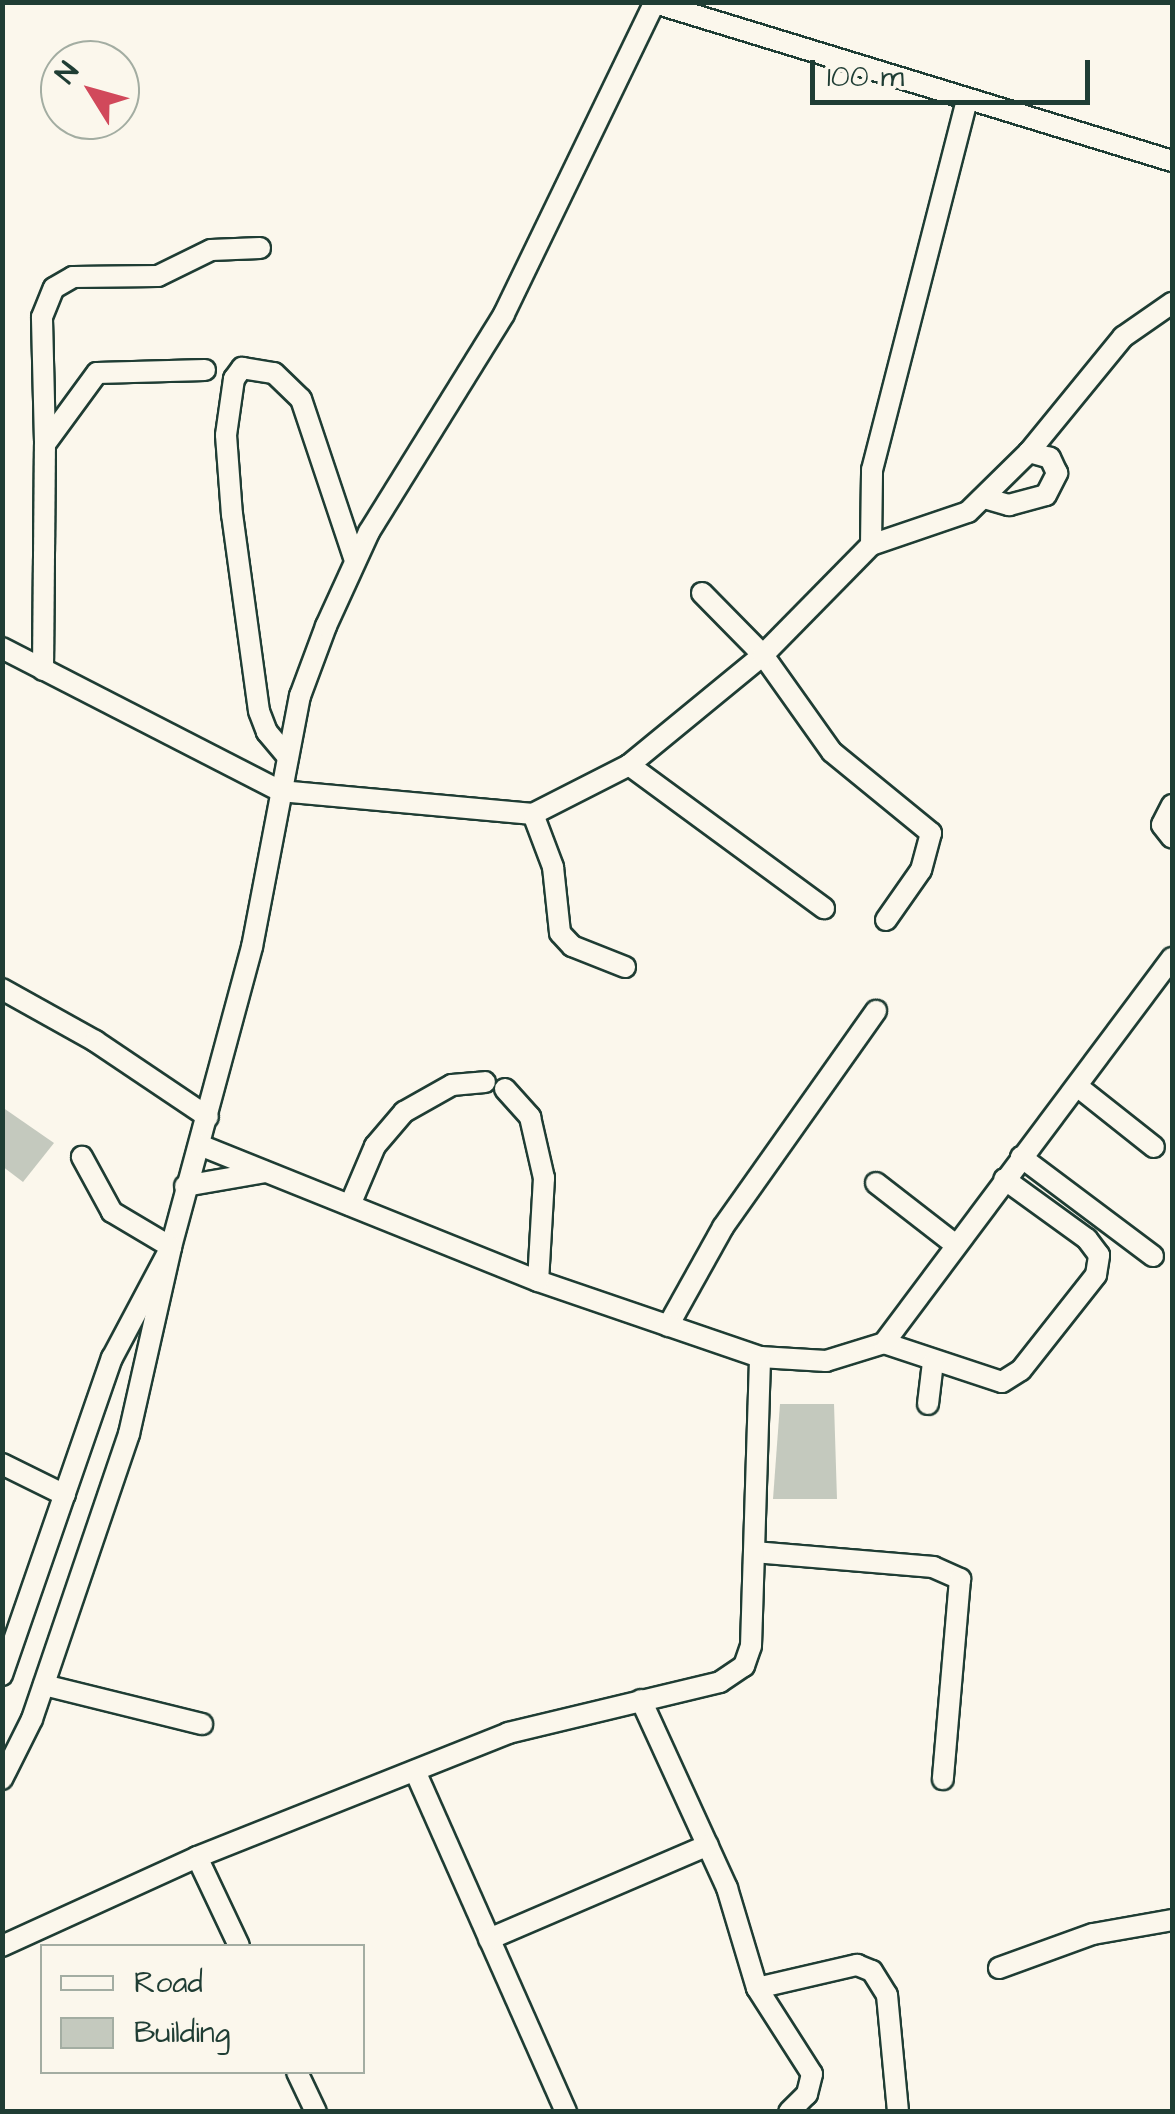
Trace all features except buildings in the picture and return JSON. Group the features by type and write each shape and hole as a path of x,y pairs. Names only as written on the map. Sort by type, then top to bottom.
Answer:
{"street":[{"path":"2,1778 44,1684 129,1434 185,1186 208,1118 252,947 300,696 355,560 504,314 655,3 1172,160"},
{"path":"871,545 872,470 967,100"},
{"path":"43,670 46,444 42,317 54,288 73,276 158,276 211,250 260,248"},
{"path":"2,648 280,792 533,814 629,765 764,655 871,545 929,528 984,498 1014,460 1029,452 1100,361 1172,303"},
{"path":"288,757 266,732 259,711 232,515 226,435 234,379 242,368 274,373 301,399 355,560"},
{"path":"46,444 97,373 204,370"},
{"path":"984,498 1009,505 1046,495 1057,473 1050,458 1029,452"},
{"path":"702,594 764,655 832,752 931,834 921,870 886,920"},
{"path":"629,765 824,908"},
{"path":"1172,804 1162,825 1172,838"},
{"path":"533,814 553,867 560,933 572,946 625,967"},
{"path":"200,1145 538,1281 668,1326 760,1357 826,1361 884,1343 1172,958"},
{"path":"2,989 208,1118"},
{"path":"668,1326 723,1227 876,1011"},
{"path":"350,1205 374,1146 404,1112 452,1085 495,1085 530,1116 544,1178 538,1281"},
{"path":"1077,1086 1154,1147"},
{"path":"1021,1157 1153,1256"},
{"path":"82,1158 112,1212 171,1246"},
{"path":"185,1186 267,1172"},
{"path":"884,1343 993,1383 1012,1378 1096,1275 1098,1256 1087,1239 1004,1178"},
{"path":"876,1183 956,1245"},
{"path":"2,1675 112,1358 171,1246"},
{"path":"2,1946 197,1857 508,1733 720,1682 744,1666 752,1634 760,1357"},
{"path":"928,1404 932,1362"},
{"path":"2,1464 65,1495"},
{"path":"754,1552 933,1567 960,1579 943,1780"},
{"path":"44,1684 202,1724"},
{"path":"640,1700 708,1845 757,1988 812,2074 807,2094 790,2112"},
{"path":"415,1771 566,2112"},
{"path":"489,1939 708,1845"},
{"path":"197,1857 238,1944"},
{"path":"998,1968 1093,1934 1172,1920"},
{"path":"757,1988 857,1965 872,1972 887,1995 898,2112"},
{"path":"298,2074 316,2112"}]}
